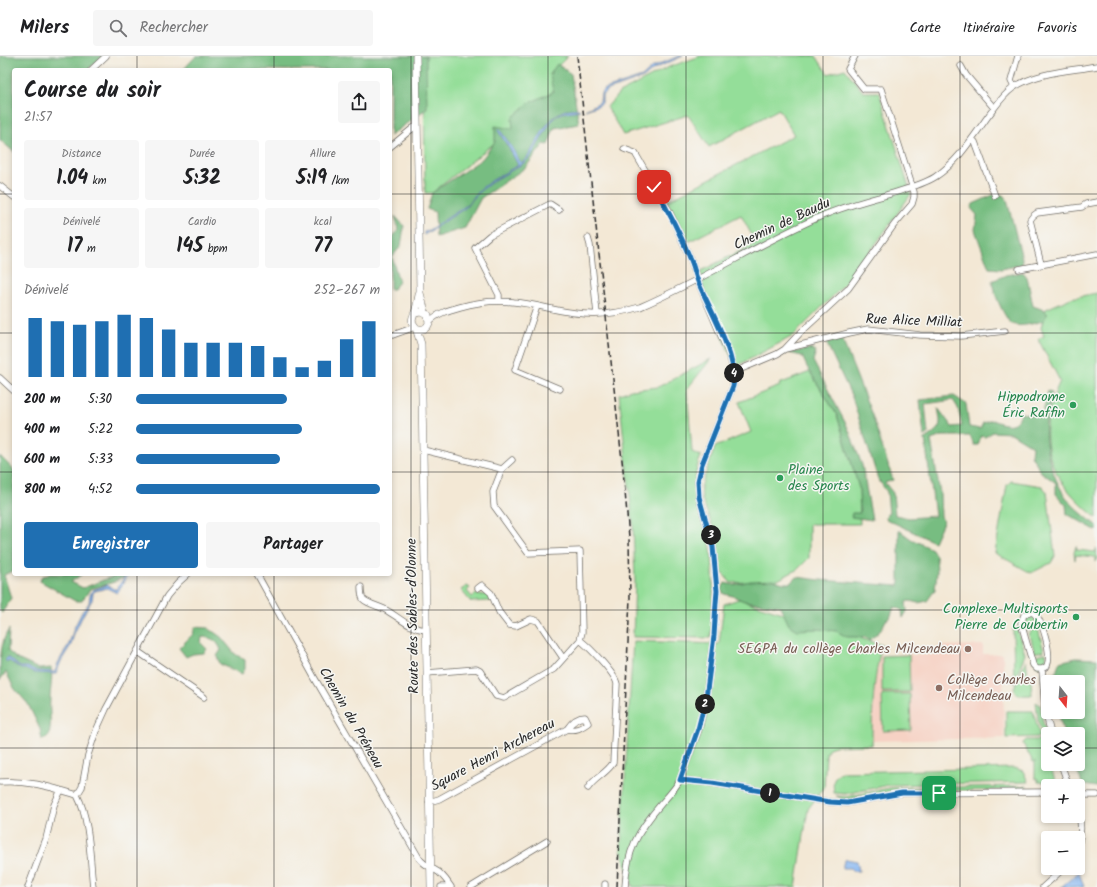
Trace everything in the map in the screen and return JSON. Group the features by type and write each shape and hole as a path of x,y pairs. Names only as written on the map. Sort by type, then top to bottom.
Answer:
{"main road":[{"path":"416,56 420,291 425,313 430,321"},
{"path":"420,291 415,313 412,317 414,326 421,330 425,328"},
{"path":"415,313 425,313"},
{"name":"Route des Sables-d'Olonne","path":"430,321 425,328 421,344 431,887"},
{"name":"Route des Sables-d'Olonne","path":"414,326 421,344"}],"street":[{"path":"93,68 106,56"},
{"path":"785,349 799,334 848,289 894,224 912,204 914,197 913,187 881,89 864,89 848,69 855,56"},
{"path":"1014,88 1011,81 1018,56"},
{"path":"960,66 994,108"},
{"name":"Chemin de Baudu","path":"425,313 441,313 471,304 499,301 514,302 581,314 614,313 640,307 798,226 826,214 913,187 935,177 947,168 972,139 994,108 1007,93 1014,88 1029,80 1049,74 1097,66"},
{"path":"392,145 413,128 417,127"},
{"path":"972,139 976,142 995,196"},
{"path":"624,149 635,153 668,211 691,260 697,279 724,341 734,372 733,386 702,464 698,481 699,497 713,547 717,591 714,636 706,698 698,729 680,780 636,838 628,857 625,887"},
{"path":"0,186 12,195"},
{"path":"1041,264 1030,220 1032,216 1037,213 1082,207 1086,204 1097,202"},
{"path":"499,301 499,295 475,248 490,235 550,204 559,210"},
{"path":"588,238 597,314"},
{"path":"1019,269 1097,254"},
{"path":"536,306 516,370 560,390"},
{"name":"Chemin de Baudu","path":"430,321 441,313"},
{"path":"392,335 414,326"},
{"name":"Rue Alice Milliat","path":"734,372 777,354 785,349 868,329 920,335 961,336 1005,331"},
{"path":"0,378 12,389"},
{"path":"423,450 502,469"},
{"path":"427,673 476,669 480,671 496,696 504,698 550,671 580,640 582,632 580,551 528,553 494,506 493,492 502,469 512,460"},
{"path":"77,795 82,787 88,755 96,731 106,709 167,596 186,576"},
{"name":"Chemin du Préneau","path":"258,576 314,677 416,853 423,863 442,874 452,887"},
{"path":"478,588 482,585 491,593 499,612 509,625 516,626 531,618 538,621 563,658"},
{"path":"361,587 361,595 364,600 384,609 408,625 426,630"},
{"path":"1029,612 1036,615 1045,637 1049,661 1047,666 1042,669 1037,669 1033,665 1021,623 1022,616 1029,612"},
{"path":"580,640 609,671 616,680 617,684 613,763 608,770 592,782 588,788"},
{"path":"137,651 204,697"},
{"path":"1042,669 1045,710 1049,727"},
{"name":"Square Henri Archereau","path":"429,802 439,800 567,730"},
{"path":"680,780 712,783 830,802 847,803 902,793 1041,792"},
{"path":"0,782 21,781 35,783 77,795 81,802 86,820 93,887"},
{"path":"28,887 46,839 54,805 60,790"},
{"path":"1085,795 1097,795"},
{"path":"472,887 547,842"},
{"path":"1043,887 1056,875"},
{"path":"441,887 447,887"}],"shaded area":[{"name":"Collège Charles Milcendeau","path":"983,645 983,654 1003,654 1004,738 872,741 872,706 879,656 910,654 938,655 938,646"}],"green space":[{"path":"0,56 103,56 90,68 12,68 12,150 0,140"},
{"path":"196,56 426,56 427,108 392,134 392,68 185,68"},
{"path":"424,56 568,56 550,74 555,93 432,193 425,193"},
{"path":"701,56 816,56 828,74 845,69 863,92 879,92 911,194 853,276 793,336 735,367 701,282 701,271 756,243 741,215 688,242 667,201 794,135 779,109 709,147 688,115 623,135 607,107 619,93 669,67"},
{"path":"557,64 571,74 579,124 554,128 548,145 544,144 525,168 481,198 465,228 436,237 435,212 427,209 432,193 482,159 495,142 495,126 513,129 512,118 529,103 553,92 550,74"},
{"path":"993,195 1003,195 1007,200 1023,262 1021,265 1001,269 989,268 975,230 977,215 971,208 973,204"},
{"path":"395,216 404,226 401,246 392,257 392,238 398,230"},
{"path":"392,257 399,282 392,289"},
{"path":"1023,272 1027,277 1033,306 1044,310 1047,315 1043,321 1019,326 1012,324 1002,310 992,281 1006,275"},
{"name":"Hippodrome Éric Raffin","path":"1097,293 1097,518 1080,503 1067,488 1057,473 1050,457 1047,440 1048,422 1052,402 1060,381 1038,339 1044,336 1041,328 1046,309 1071,298"},
{"path":"842,339 872,415 893,480 885,483 893,493 895,515 909,518 935,516 925,439 939,426 940,420 938,408 952,427 962,426 958,408 953,400 925,404 928,434 924,436 920,400 954,396 966,404 969,427 980,429 983,423 992,420 1005,424 1013,424 1019,418 1021,413 1042,417 1048,391 1052,392 1046,418 1045,431 1051,467 1065,496 1078,510 1097,526 1097,531 1067,514 1066,505 1056,494 1056,483 1041,472 1031,455 1032,446 1011,433 993,432 985,437 981,436 978,445 974,445 970,436 942,436 931,440 940,493 941,516 943,522 934,542 886,519 887,514 889,514 887,492 878,479 852,397 826,342"},
{"path":"809,349 816,351 813,361 848,428 862,465 872,520 851,517 852,513 860,513 859,488 837,415 807,367 802,356 789,353"},
{"path":"711,359 687,389 692,452 701,456 695,481 696,492 711,549 713,594 711,638 633,637 635,581 633,524 619,394 631,390 658,387"},
{"name":"Plaine des Sports","path":"810,372 837,415 859,488 860,524 809,524 809,558 798,569 778,580 731,583 717,567 716,536 702,499 701,487 715,447 751,432 739,402 780,386 779,384"},
{"path":"0,456 12,468 12,571 4,575 11,598 2,613 0,610"},
{"path":"1011,481 1042,486 1047,492 1055,556 1051,563 1031,573 995,553 1007,485"},
{"path":"899,530 911,539 932,549 936,556 937,572 935,590 927,601 918,603 910,601 906,602 907,611 903,618 902,610 894,607 890,618 886,620 881,630 870,640 865,637 847,637 836,631 817,629 797,630 789,625 780,606 744,601 724,594 721,590 725,583 734,585 750,581 773,580 790,583 796,577 899,586"},
{"path":"1076,546 1077,550 1095,552 1096,548 1097,558 1095,562 1095,557 1076,555 1075,560 1074,553"},
{"path":"42,576 79,576 71,582 83,588 114,576 126,576 114,582 90,589 82,601 75,601 40,581"},
{"path":"467,586 470,588 467,591 472,597 476,594 488,595 492,599 491,601 471,602 461,590"},
{"path":"739,599 882,645 875,682 872,745 835,746 829,748 826,754 824,788 808,809 796,887 633,887 621,850 633,641 719,644 724,604"},
{"path":"1031,614 1036,620 1026,632 1024,617"},
{"path":"1037,625 1044,651 1032,653 1034,651 1031,638 1028,635"},
{"path":"195,627 208,628 221,637 235,654 245,660 245,669 242,674 220,664 217,656 221,650 214,640 209,638 202,637 201,643 207,649 204,653 193,654 186,657 179,648 193,634"},
{"path":"1013,628 1017,629 1025,654 1014,682"},
{"path":"9,629 8,651 17,659 39,669 51,668 50,731 49,736 42,740 40,729 28,704 14,688 6,672 0,680 0,659 2,646"},
{"path":"1046,653 1047,662 1043,666 1037,666 1033,656"},
{"path":"909,655 910,692 882,692 882,656"},
{"path":"1076,658 1097,659 1097,787 1085,785 1085,779 1080,779 1077,771 1085,771 1085,727 1062,727 1060,719 1085,719 1085,675 1055,675 1059,662"},
{"path":"1026,660 1028,675 1031,682 1032,695 1018,694 1014,688"},
{"path":"882,694 910,694 911,730 883,731"},
{"path":"1036,702 1040,705 1041,719 1042,719 1045,727 1041,727 1041,729 1038,720"},
{"path":"1006,711 1033,711 1040,736 1006,738"},
{"path":"1026,740 1041,740 1041,771 1052,771 1055,779 1041,779 1041,782 1038,782 1038,779 1035,778 1035,761 1033,762 1023,743"},
{"path":"1015,768 1023,771 1028,782 889,785 845,794 834,793 833,786 836,776 841,772"},
{"path":"1027,786 1023,790 893,791 844,800 836,796 846,797 890,788"}],"water":[{"path":"679,56 683,56 654,69 643,78 608,90 602,95 602,103 585,110 600,102 601,93 605,89 642,77 653,67"},
{"path":"570,109 580,110 562,113 556,116 531,156 524,163 492,182 480,191 465,208 424,235 424,232 467,205 479,190 491,181 518,165 497,129 499,129 505,137 521,163 527,157 547,125 557,114"},
{"path":"125,576 128,576 117,593 107,588 95,591 93,593 92,600 83,615 74,634 71,645 61,661 56,674 34,673 21,669 8,660 7,662 5,660 8,657 20,667 27,667 35,671 55,672 58,663 69,644 74,628 82,612 89,603 90,595 93,590 107,585 116,590"},
{"path":"846,859 857,861 859,871 853,871 850,868 843,868 843,864"},
{"path":"1075,875 1080,875 1084,887 1061,887"}],"railway":[{"path":"577,56 623,469 629,537 630,598 617,887"}],"place":[{"name":"Hippodrome Éric Raffin","path":"1073,405"},
{"name":"Plaine des Sports","path":"780,478"},
{"name":"Complexe Multisports Pierre de Coubertin","path":"1076,617"},
{"name":"SEGPA du collège Charles Milcendeau","path":"968,649"},
{"name":"Collège Charles Milcendeau","path":"939,688"}],"route":[{"path":"654,187 668,211 691,260 699,284 724,341 734,372 733,386 709,444 698,481 699,497 713,547 717,591 709,680 703,714 680,780 712,783 830,802 847,803 902,793 939,793"}]}
